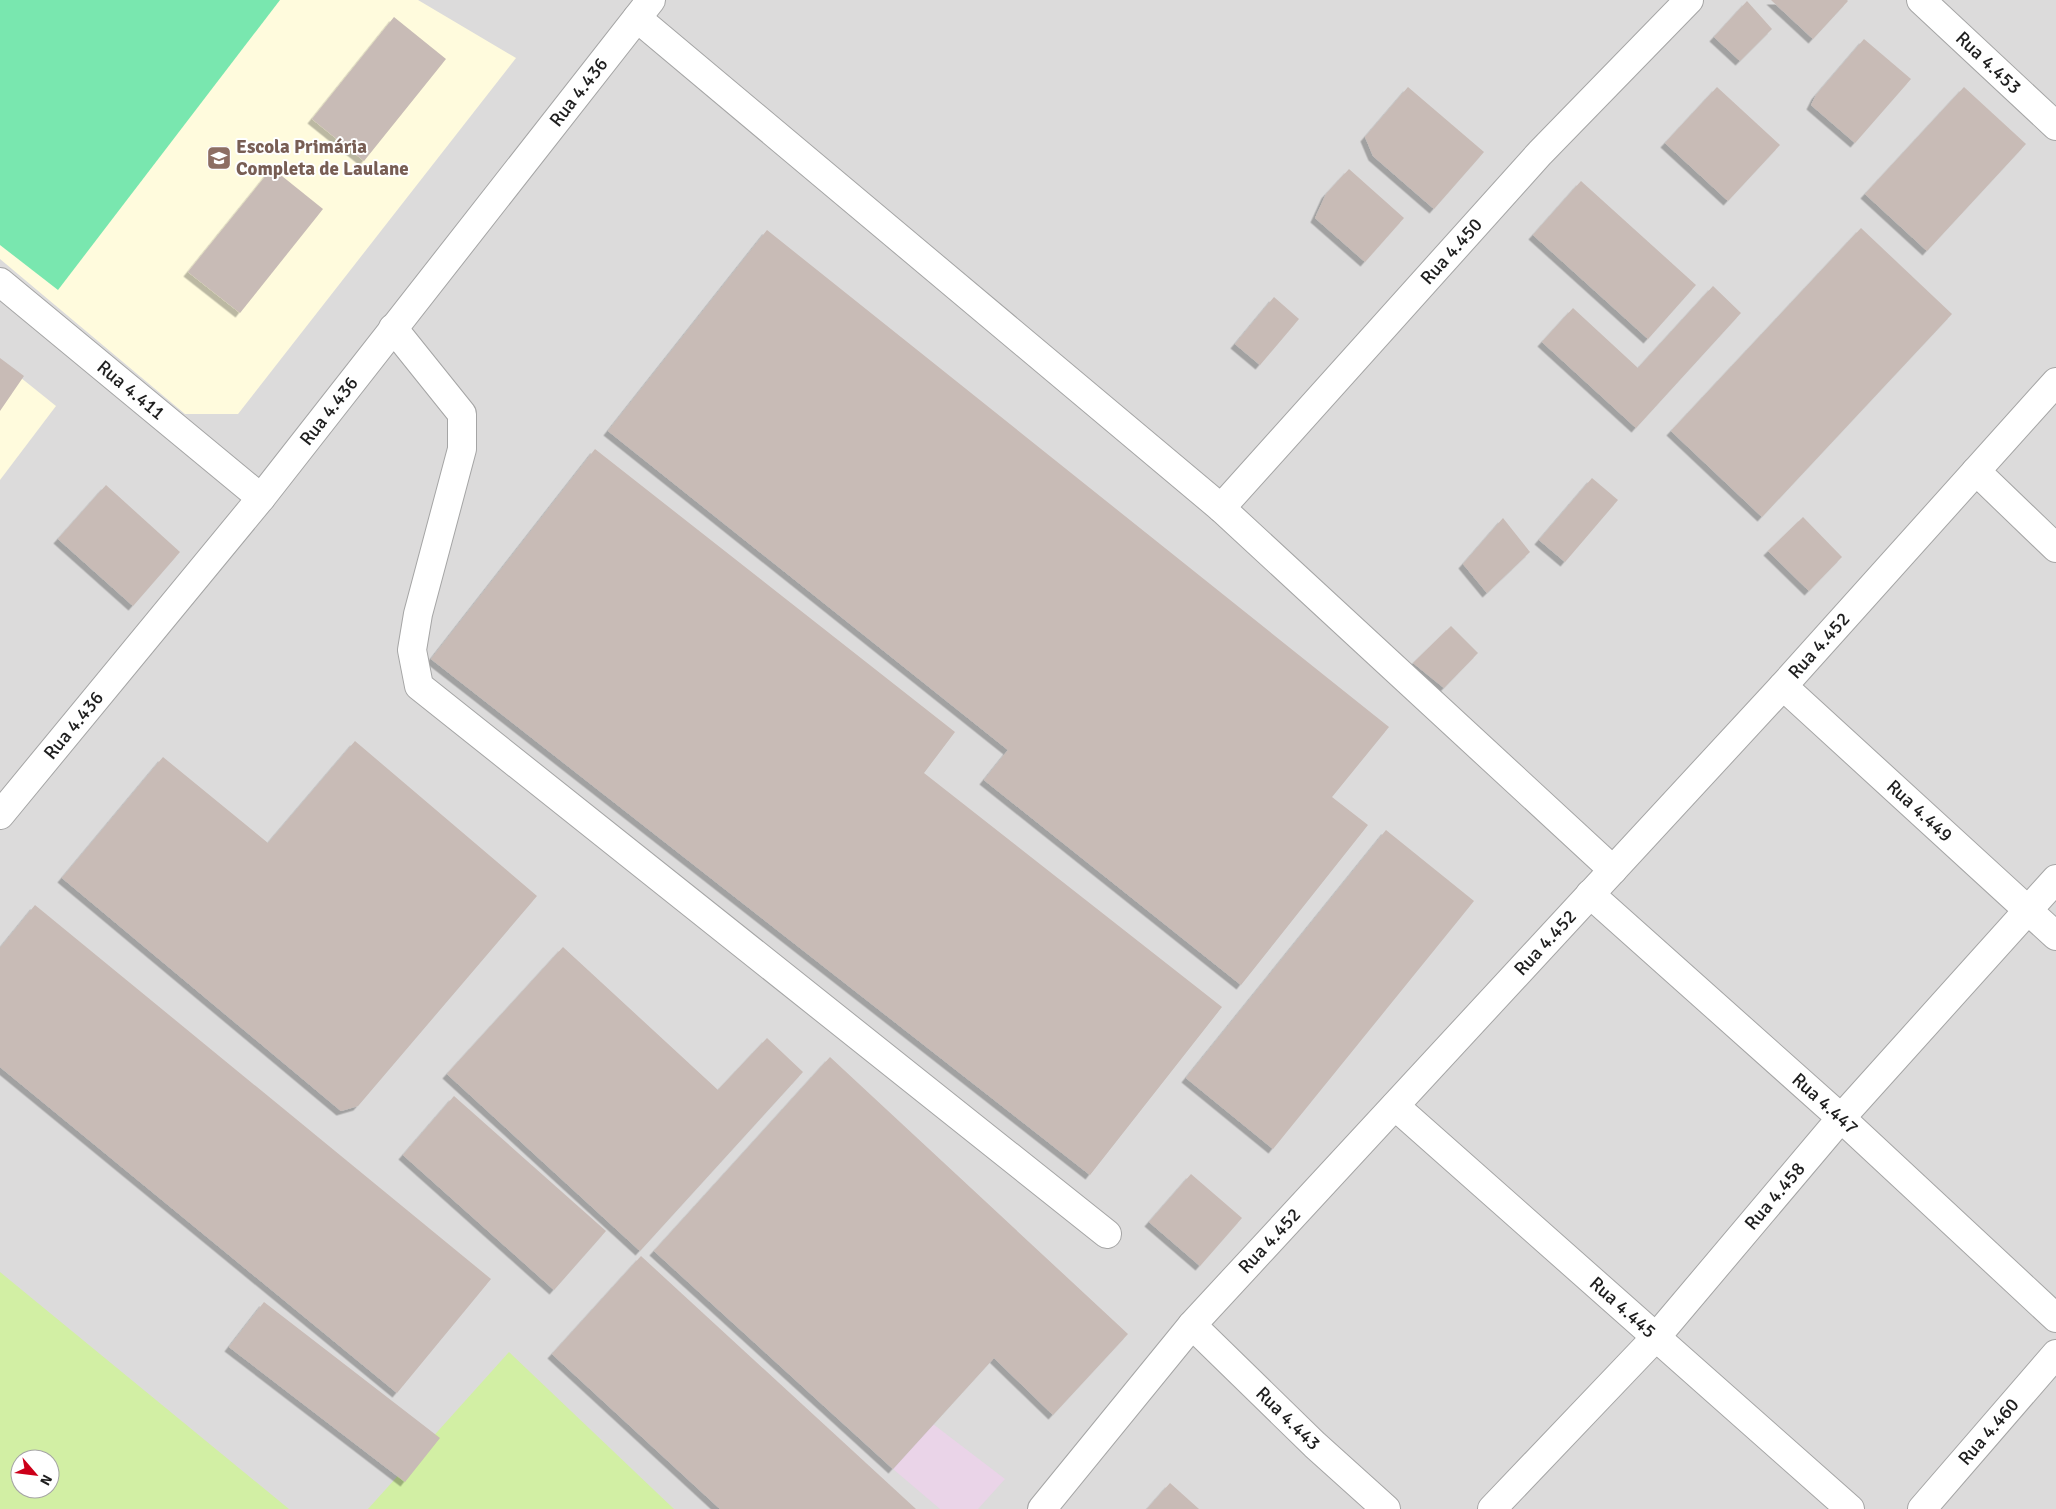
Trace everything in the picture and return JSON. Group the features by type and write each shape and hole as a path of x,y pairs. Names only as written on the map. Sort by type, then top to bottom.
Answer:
{"street":[{"name":"Rua 4.450","path":"1222,508 1540,153 1689,0"},
{"name":"Rua 4.453","path":"1922,0 2056,126"},
{"path":"644,9 1222,508 1613,870"},
{"name":"Rua 4.436","path":"0,815 261,498 644,9"},
{"name":"Rua 4.411","path":"0,282 261,498"},
{"path":"394,328 462,414 462,449 418,614 412,650 419,686 1107,1234"},
{"name":"Rua 4.452","path":"1042,1509 1192,1325 1783,686 2056,382"},
{"path":"1976,471 2056,548"},
{"name":"Rua 4.449","path":"1783,686 2056,936"},
{"name":"Rua 4.458","path":"1492,1509 1657,1336 1841,1118 2056,879"},
{"name":"Rua 4.447","path":"1590,894 1841,1118 2056,1318"},
{"name":"Rua 4.445","path":"1395,1106 1657,1336 1850,1509"},
{"name":"Rua 4.443","path":"1192,1325 1315,1444 1386,1509"},
{"name":"Rua 4.460","path":"1922,1509 2056,1354"}],"shaded area":[{"path":"0,0 2056,0 2056,1509 0,1509"},
{"name":"Escola Primária Completa de Laulane","path":"0,0 418,0 516,58 238,414 185,414 0,259"},
{"path":"0,361 56,406 0,480"},
{"path":"933,1424 1005,1479 978,1509 940,1509 893,1469"}],"green space":[{"path":"0,0 280,0 58,290 0,245"},
{"path":"0,1272 289,1509 0,1509"},
{"path":"509,1352 674,1509 368,1509"}],"building":[{"path":"1771,0 1847,0 1848,1 1813,39"},
{"path":"1747,1 1772,29 1740,61 1714,37"},
{"path":"394,17 446,59 364,161 312,119"},
{"path":"1864,39 1911,79 1855,143 1811,105 1816,95"},
{"path":"1408,87 1484,152 1434,209 1373,156 1365,137"},
{"path":"1717,87 1780,145 1728,201 1665,143"},
{"path":"1964,87 2026,144 1927,251 1865,194"},
{"path":"272,168 323,209 240,313 188,272"},
{"path":"1349,169 1404,218 1365,262 1315,218 1326,194"},
{"path":"1581,181 1696,285 1648,339 1533,235"},
{"path":"1861,228 1952,314 1762,517 1671,431"},
{"path":"767,230 1389,727 1332,797 1368,825 1241,985 984,780 1008,750 608,431"},
{"path":"1713,286 1741,313 1636,428 1542,342 1573,308 1638,368"},
{"path":"1274,297 1299,319 1260,365 1235,344"},
{"path":"0,358 24,376 0,411"},
{"path":"595,449 955,732 924,773 1222,1007 1090,1175 431,659"},
{"path":"1592,478 1618,500 1565,562 1539,540"},
{"path":"106,485 180,552 133,606 58,539"},
{"path":"1803,517 1842,557 1809,591 1768,551"},
{"path":"1503,518 1530,552 1487,593 1463,564"},
{"path":"1451,626 1478,653 1444,688 1413,663"},
{"path":"355,741 537,896 358,1106 341,1111 62,878 163,757 268,843"},
{"path":"1386,830 1474,901 1273,1149 1186,1078"},
{"path":"35,905 491,1279 397,1393 0,1067 0,948"},
{"path":"563,947 718,1090 767,1038 803,1072 640,1251 447,1074"},
{"path":"830,1057 1128,1334 1053,1415 994,1358 893,1469 654,1251"},
{"path":"454,1096 606,1231 554,1290 403,1155"},
{"path":"1191,1174 1242,1218 1200,1266 1149,1222"},
{"path":"641,1256 916,1509 720,1509 552,1354"},
{"path":"264,1302 440,1438 405,1482 229,1347"},
{"path":"1170,1483 1199,1509 1147,1509"}],"place":[{"name":"Escola Primária Completa de Laulane","path":"219,158"}]}
